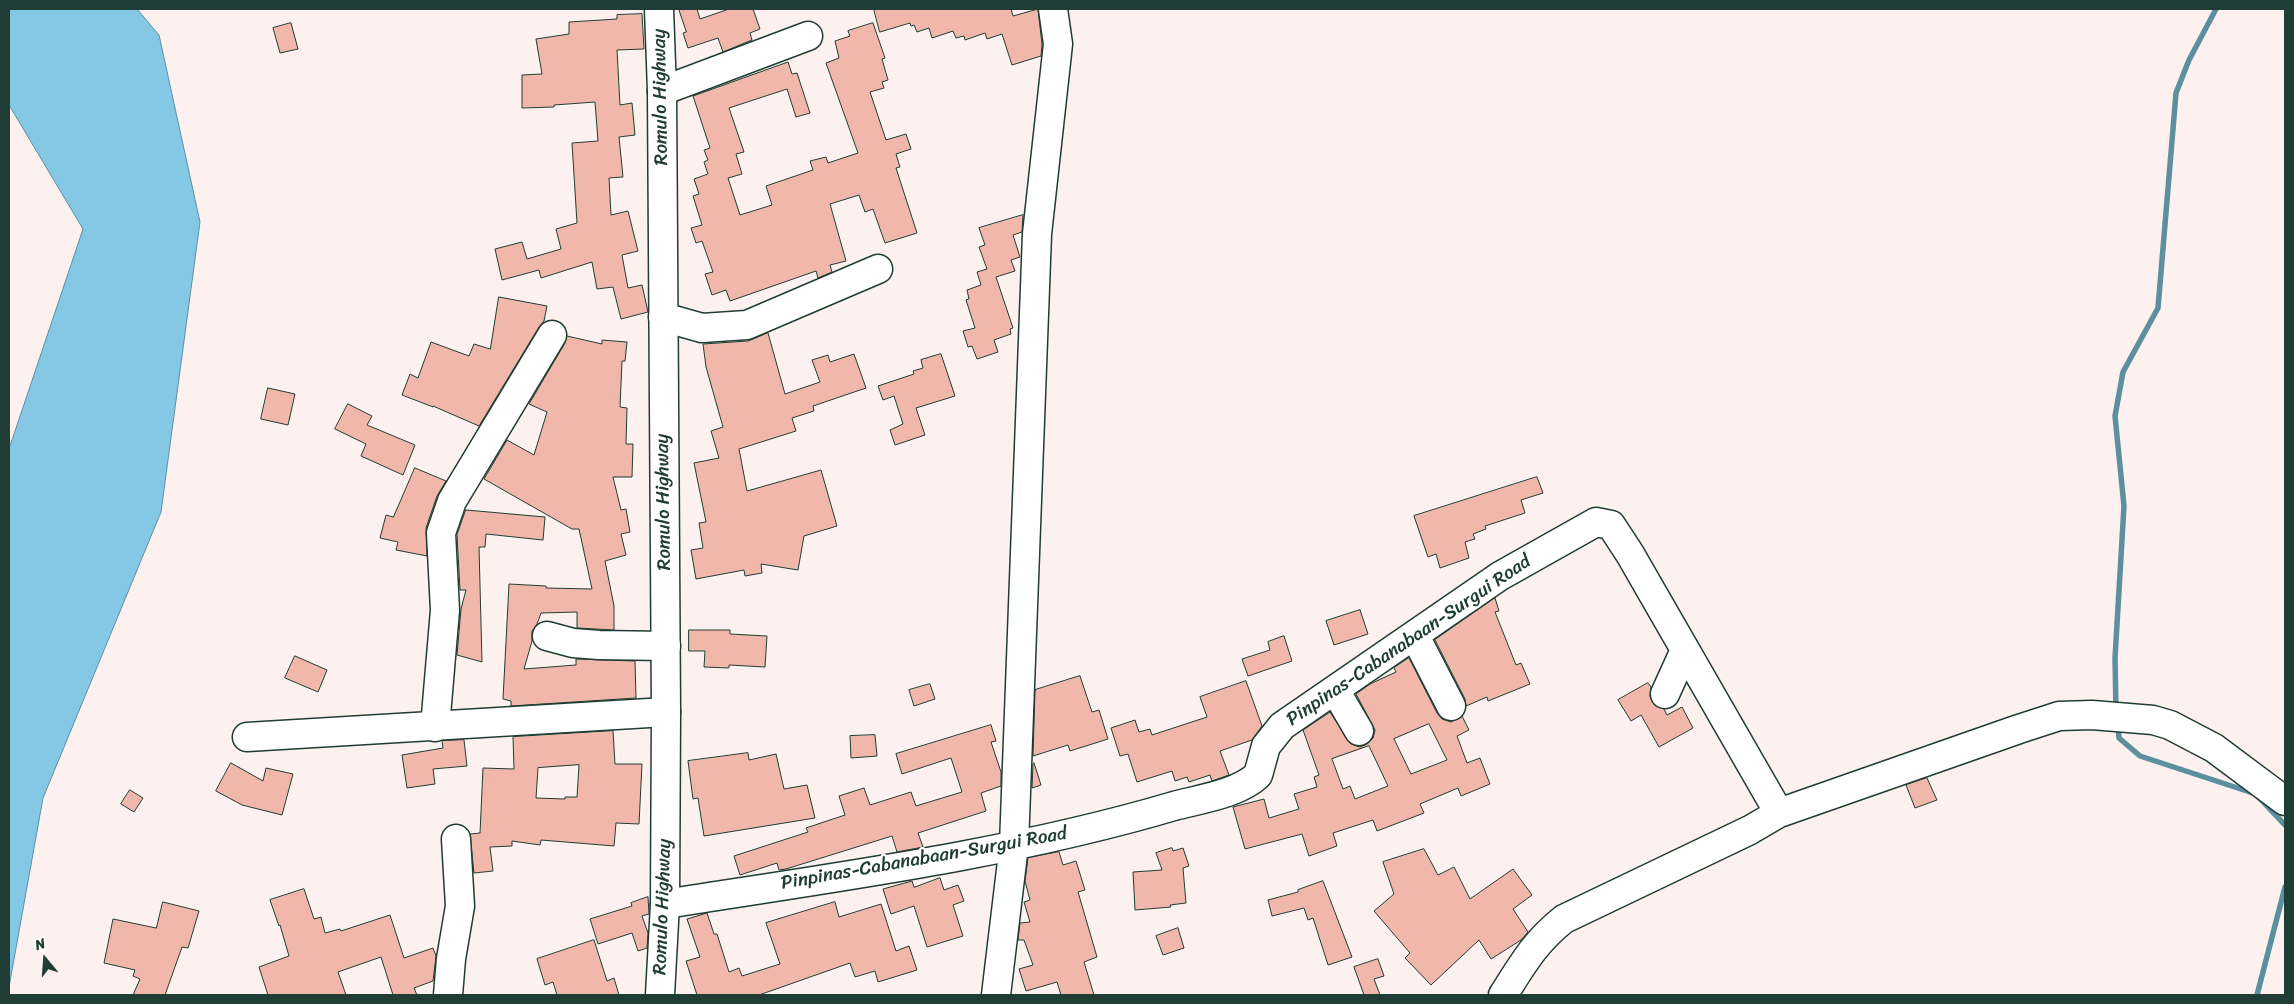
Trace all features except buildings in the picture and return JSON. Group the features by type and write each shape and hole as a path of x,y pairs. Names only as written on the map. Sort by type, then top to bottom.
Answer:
{"main road":[{"name":"Romulo Highway","path":"659,9 662,91 666,646 665,904 660,995"},
{"path":"996,995 1014,845 1037,234 1058,44 1053,9"},
{"path":"662,91 808,36"},
{"path":"663,317 702,328 747,324 878,269"},
{"path":"435,727 445,610 441,533 452,501 552,334"},
{"name":"Pinpinas-Cabanabaan-Surgui Road","path":"665,904 980,853 1141,816 1234,789 1258,775 1266,746 1282,726 1500,576 1596,522 1611,526 1630,554 1780,813"},
{"path":"547,636 573,643 666,646"},
{"path":"1415,636 1451,706"},
{"path":"1665,694 1685,650"},
{"path":"1335,690 1359,731"},
{"path":"247,737 666,712"},
{"path":"1503,995 1529,954 1545,934 1564,919 1750,830 1780,813 2018,728 2059,716 2092,715 2153,720 2170,725 2214,748 2285,801"},
{"path":"448,995 451,959 460,906 456,839"}],"water":[{"path":"9,9 137,9 159,35 200,222 161,512 43,798 9,987 9,449 83,229 9,105"}],"waterway":[{"path":"2116,711 2115,658 2124,506 2115,416 2123,372 2158,308 2176,93 2189,60 2216,9"},
{"path":"2118,725 2119,738 2140,756 2256,794 2285,825"},
{"path":"2257,995 2285,887"}]}
